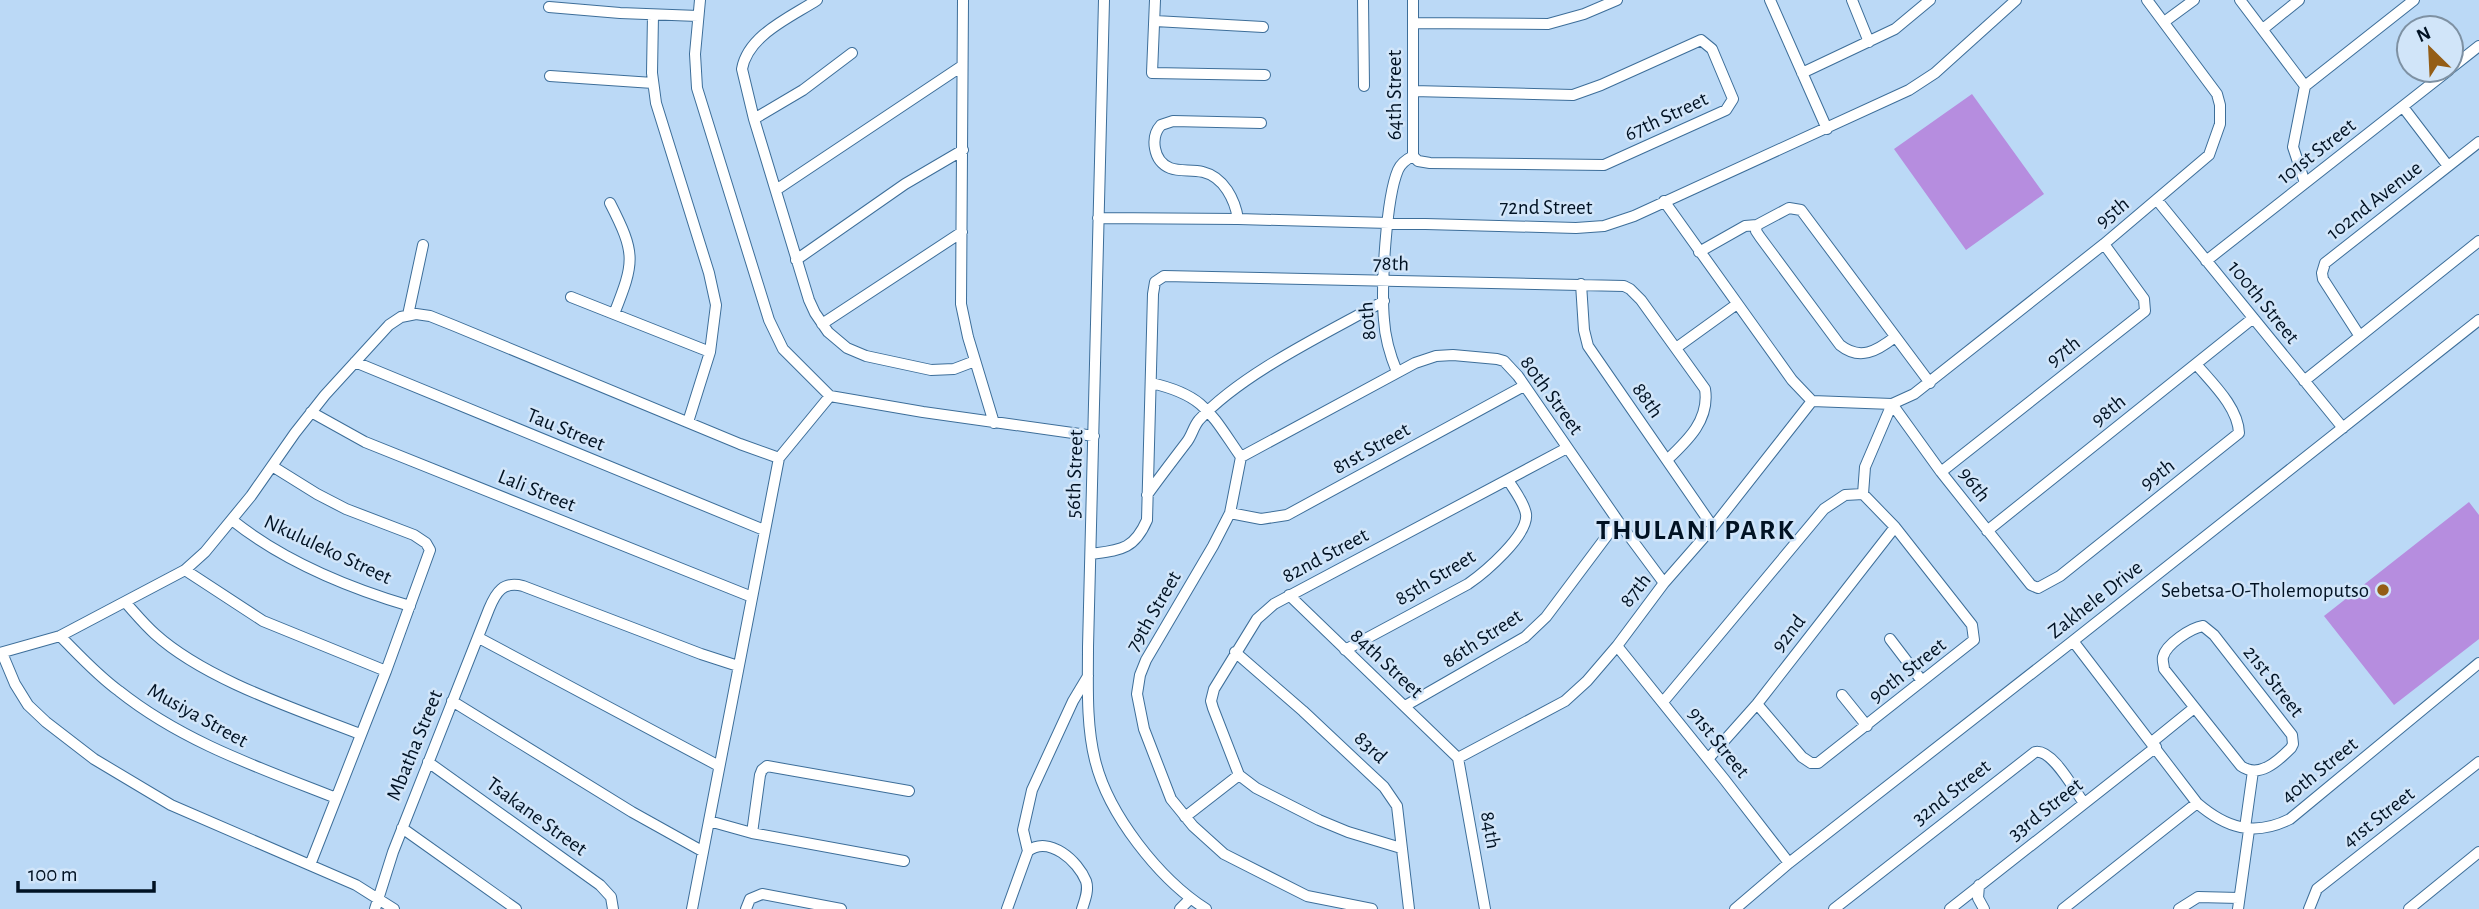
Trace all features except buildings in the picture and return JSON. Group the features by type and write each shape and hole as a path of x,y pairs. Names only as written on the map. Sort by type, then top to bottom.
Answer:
{"street":[{"path":"699,0 695,67 697,88 774,335 783,349 830,396 994,423 1094,436"},
{"path":"817,0 752,45 742,69 754,119 809,300 822,324 847,348 866,356 931,370 954,369 975,361"},
{"path":"963,0 961,304 994,423"},
{"name":"56th Street","path":"1104,0 1089,719 1095,761 1109,795 1140,848 1190,899 1206,909"},
{"path":"1155,0 1153,74 1265,75"},
{"path":"1363,0 1364,86"},
{"name":"64th Street","path":"1389,224 1393,187 1398,170 1405,160 1413,156 1413,0"},
{"path":"1413,23 1548,24 1584,14 1618,0"},
{"path":"1770,0 1827,129"},
{"path":"1852,0 1869,43"},
{"path":"1802,73 1900,26 1930,0"},
{"name":"72nd Street","path":"1098,218 1604,226 1634,216 1827,129 1925,80 2016,0"},
{"name":"95th","path":"1892,404 1930,383 2104,244 2209,155 2220,124 2217,94 2147,0"},
{"path":"2164,22 2194,0"},
{"path":"2240,0 2305,86"},
{"path":"2263,29 2299,0"},
{"path":"2305,183 2293,147 2305,86 2414,0"},
{"path":"549,7 698,16"},
{"path":"653,15 653,83 660,122 714,293 716,315 710,352 688,422"},
{"path":"1155,20 1263,27"},
{"name":"67th Street","path":"1413,91 1573,95 1702,40 1712,49 1733,99 1726,110 1604,165 1430,163 1418,161 1413,156"},
{"name":"101st Street","path":"2465,57 2479,46"},
{"path":"754,119 803,90 852,52"},
{"path":"776,190 962,66"},
{"path":"550,76 653,83"},
{"name":"101st Street","path":"2206,261 2431,84"},
{"path":"2403,107 2448,166"},
{"path":"1238,219 1231,195 1211,175 1171,169 1161,163 1156,151 1155,135 1161,125 1173,121 1261,123"},
{"name":"102nd Avenue","path":"2359,335 2323,279 2325,263 2479,142"},
{"path":"796,260 905,184 962,150"},
{"name":"100th Street","path":"2157,200 2343,428"},
{"path":"1663,702 1824,509 1845,495 1863,494 1865,467 1892,404 1812,401 1792,380 1664,201"},
{"path":"610,203 625,235 631,262 629,275 614,314"},
{"path":"1699,252 1745,226 1757,225 1789,208 1801,210 1930,383"},
{"name":"80th","path":"1389,224 1383,282 1384,301 1388,347 1397,372"},
{"path":"1757,225 1756,231 1760,237 1846,350 1862,354 1880,349 1895,337"},
{"path":"822,324 962,232"},
{"path":"2304,381 2479,240"},
{"name":"97th","path":"1941,472 2146,310 2144,299 2104,244"},
{"path":"408,315 423,245"},
{"name":"78th","path":"1091,554 1127,547 1137,539 1147,520 1153,294 1155,282 1161,277 1581,284 1630,289 1701,382 1707,399 1699,422 1667,460"},
{"name":"88th","path":"1581,284 1584,330 1588,346 1713,527"},
{"path":"571,297 710,352"},
{"path":"1147,495 1189,440 1193,429 1209,411 1238,387 1384,301"},
{"path":"1676,348 1737,304"},
{"path":"394,909 377,903 310,865 171,805 94,759 28,705 18,691 1,653 60,636 185,570 205,552 232,520 311,412 389,325 408,315 430,316 779,458"},
{"name":"98th","path":"1987,531 2252,319"},
{"path":"2475,323 2479,336"},
{"name":"Zakhele Drive","path":"1735,909 1789,863 2475,323"},
{"name":"80th Street","path":"1241,457 1397,372 1436,356 1472,356 1504,361 1664,583"},
{"name":"Tau Street","path":"355,362 764,530"},
{"name":"99th","path":"2032,585 2038,588 2054,580 2238,432 2238,422 2232,410 2196,364"},
{"path":"1151,383 1184,392 1209,411 1241,457"},
{"name":"81st Street","path":"1230,513 1261,519 1287,515 1524,386"},
{"path":"692,909 779,458 830,396"},
{"name":"87th","path":"1458,758 1565,701 1587,681 1812,401"},
{"name":"96th","path":"1892,404 1941,472 2032,585"},
{"name":"Lali Street","path":"311,412 365,442 752,597"},
{"name":"82nd Street","path":"1239,775 1211,701 1214,689 1257,619 1289,595 1567,448"},
{"name":"79th Street","path":"1241,457 1230,513 1146,660 1138,684 1138,703 1150,748 1171,799 1185,817 1224,854 1307,896 1372,909"},
{"path":"272,466 346,509 414,535 426,542 430,552 310,865"},
{"name":"85th Street","path":"1345,650 1468,584 1481,576 1499,558 1519,535 1526,520 1523,507 1508,480"},
{"name":"90th Street","path":"1757,704 1802,757 1814,764 1823,761 1970,645 1975,636 1972,625 1895,527 1863,494"},
{"name":"Nkululeko Street","path":"232,520 255,537 303,563 374,594 410,606"},
{"name":"86th Street","path":"1405,706 1525,637 1546,617 1618,522"},
{"name":"92nd","path":"1708,759 1757,704 1895,527"},
{"path":"185,570 263,621 386,671"},
{"name":"Mbatha Street","path":"377,903 402,828 497,591 516,584 738,666"},
{"name":"84th Street","path":"1289,595 1458,758"},
{"path":"125,602 156,634 206,667 258,694 360,734"},
{"name":"21st Street","path":"2203,626 2214,635 2292,735 2293,744 2288,752 2268,768 2247,770 2194,708 2164,669 2162,659 2166,650 2195,628 2203,626"},
{"name":"Musiya Street","path":"60,636 119,692 183,733 235,759 336,798"},
{"path":"479,638 719,766"},
{"path":"1890,639 1922,681"},
{"path":"2073,641 2197,803 2215,818 2247,829"},
{"name":"91st Street","path":"1617,646 1789,863"},
{"name":"83rd","path":"1235,652 1303,711 1391,794 1397,806 1409,909"},
{"name":"40th Street","path":"2247,829 2272,827 2290,819 2479,663"},
{"path":"1007,909 1028,850 1023,831 1032,790 1073,701 1088,676"},
{"path":"1842,695 1867,726"},
{"path":"452,701 643,819 702,851"},
{"name":"33rd Street","path":"1950,909 2084,803 2194,708"},
{"name":"32nd Street","path":"1834,909 2035,752 2041,751 2053,760 2084,803"},
{"name":"84th","path":"1458,758 1485,909"},
{"name":"Tsakane Street","path":"428,762 600,885 611,897 613,909"},
{"name":"41st Street","path":"2309,909 2317,889 2479,762"},
{"path":"752,833 760,775 767,766 909,791"},
{"path":"2179,909 2198,897 2239,904 2253,771"},
{"path":"1185,817 1239,775 1256,788 1319,820 1401,848"},
{"path":"2063,909 2197,803"},
{"path":"709,821 752,833 904,861"},
{"path":"402,828 516,909"},
{"path":"1028,850 1043,845 1057,850 1069,859 1086,882 1082,909"},
{"path":"2409,909 2479,852"},
{"path":"1979,886 1978,898 1984,909"},
{"path":"746,909 752,897 762,894 841,909"},
{"path":"1180,909 1190,899"}],"shaded area":[{"path":"1972,94 2044,194 1966,250 1894,149"},
{"path":"2469,502 2479,515 2479,639 2394,705 2324,616"}],"place":[{"name":"Sebetsa-O-Tholemoputso","path":"2383,590"}],"district":[{"name":"THULANI PARK","path":"1696,529"}]}
